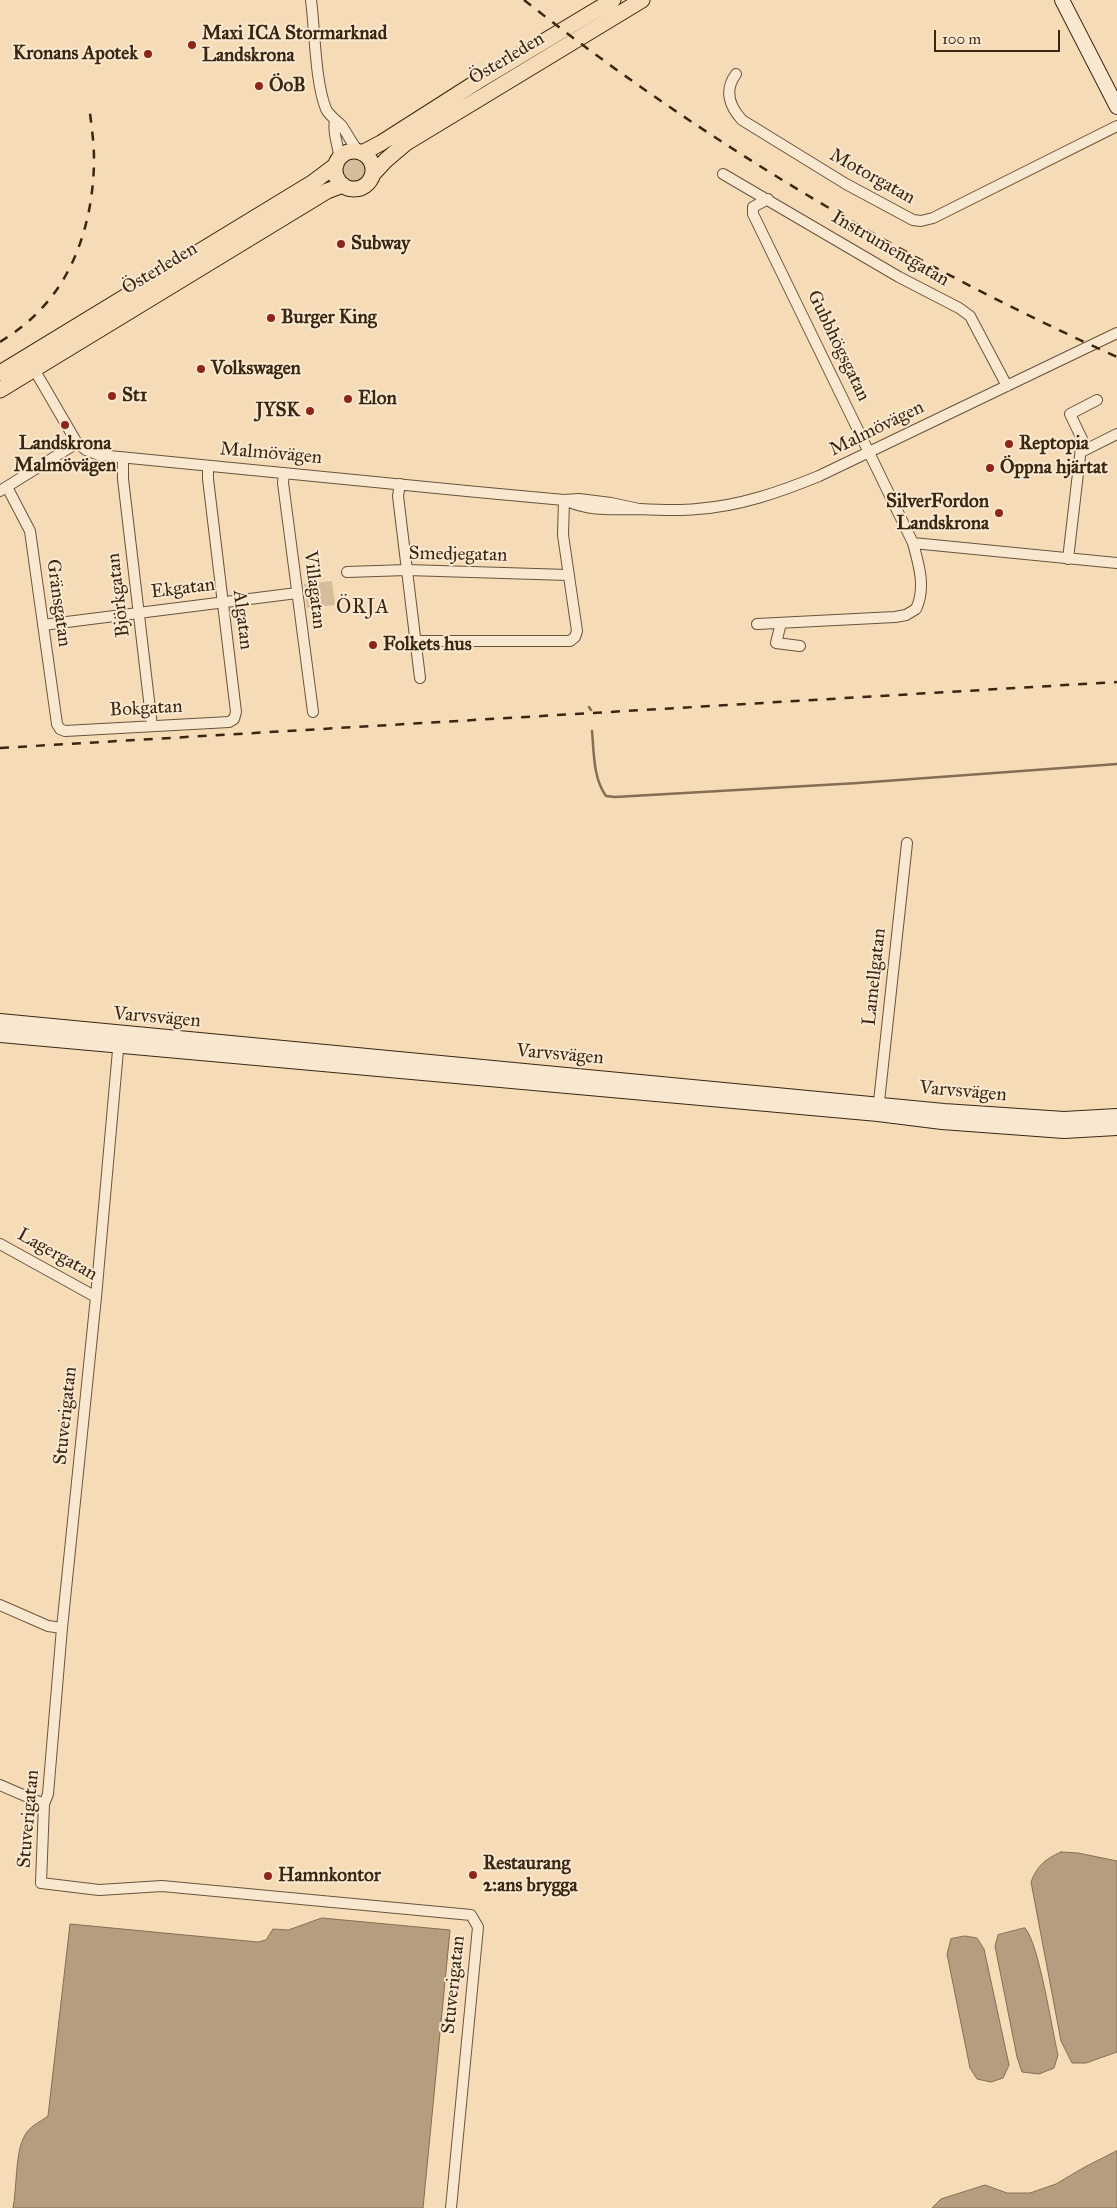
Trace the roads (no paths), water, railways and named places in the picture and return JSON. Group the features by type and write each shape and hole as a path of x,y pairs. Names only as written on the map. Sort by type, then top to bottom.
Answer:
{"main road":[{"name":"Österleden","path":"361,152 381,143 483,78 613,0"},
{"name":"Österleden","path":"373,174 406,143 642,0"},
{"path":"1062,0 1117,107"},
{"path":"348,152 361,152 372,163 373,174 368,184 360,188 350,189 343,186 336,175 338,162 348,152"},
{"name":"Österleden","path":"0,390 30,363 312,183 338,162"},
{"name":"Österleden","path":"0,373 30,363 319,195 343,186"},
{"name":"Varvsvägen","path":"0,1022 119,1039 879,1109 944,1111 1064,1119 1117,1116"},
{"name":"Varvsvägen","path":"0,1035 119,1039"},
{"name":"Varvsvägen","path":"879,1109 942,1122 1064,1131 1117,1128"}],"street":[{"path":"311,0 321,92 326,109 335,121 341,124 352,144 361,152"},
{"name":"Motorgatan","path":"736,74 730,82 728,93 731,104 742,120 846,184 913,220 922,221 933,218 1117,126"},
{"path":"335,121 333,129 339,146 338,162"},
{"name":"Instrumentgatan","path":"723,174 970,316 1007,386"},
{"name":"Gubbhögsgatan","path":"757,624 768,620 781,623 870,619 906,615 916,609 921,590 918,562 913,543 753,214 752,208 768,199"},
{"name":"Malmövägen","path":"77,444 91,453 123,459 564,500 579,498 639,509 699,509 737,504 780,492 819,476 1117,333"},
{"path":"3,489 77,444 30,363"},
{"path":"1068,559 1082,439 1070,414 1097,400"},
{"path":"1081,452 1117,434"},
{"name":"Björkgatan","path":"123,459 122,471 152,726"},
{"name":"Algatan","path":"208,466 236,712 234,719"},
{"name":"Villagatan","path":"284,473 283,483 313,712"},
{"path":"400,484 398,496 420,678"},
{"name":"Gränsgatan","path":"3,489 24,517 30,531 57,724 60,729"},
{"path":"415,641 570,641 575,637 577,631 563,535 564,500"},
{"path":"913,543 1117,564"},
{"name":"Smedjegatan","path":"347,572 407,570 568,575"},
{"name":"Ekgatan","path":"43,625 297,592"},
{"path":"781,623 776,643 800,646"},
{"name":"Bokgatan","path":"60,729 66,731 228,722 234,719"},
{"name":"Lamellgatan","path":"879,1109 907,843"},
{"name":"Stuverigatan","path":"119,1039 96,1296 62,1628 48,1794 44,1804 41,1883 98,1890 162,1886 471,1915 478,1927 451,2208"},
{"name":"Lagergatan","path":"0,1244 96,1296"},
{"path":"0,1605 48,1626 62,1628"},
{"path":"0,1785 44,1804"}],"waterway":[{"path":"592,731 596,773 606,796 615,797 858,783 1117,764"}],"railway":[{"path":"524,0 663,103 736,151 810,196 885,240 961,281 1117,357"},
{"path":"0,342 39,311 53,295 74,260 87,220 91,200 94,146 89,105"},
{"path":"0,748 1117,682"}],"place":[{"name":"Maxi ICA Stormarknad Landskrona","path":"192,45"},
{"name":"Kronans Apotek","path":"148,54"},
{"name":"ÖoB","path":"259,86"},
{"name":"Subway","path":"341,244"},
{"name":"Burger King","path":"271,318"},
{"name":"Volkswagen","path":"201,369"},
{"name":"St1","path":"112,396"},
{"name":"Elon","path":"348,399"},
{"name":"JYSK","path":"310,411"},
{"name":"Landskrona Malmövägen","path":"65,425"},
{"name":"Reptopia","path":"1009,444"},
{"name":"Öppna hjärtat","path":"990,468"},
{"name":"SilverFordon Landskrona","path":"999,513"},
{"name":"Folkets hus","path":"373,645"},
{"name":"Restaurang 2:ans brygga","path":"473,1875"},
{"name":"Hamnkontor","path":"268,1876"}],"district":[{"name":"ÖRJA","path":"363,608"}]}
